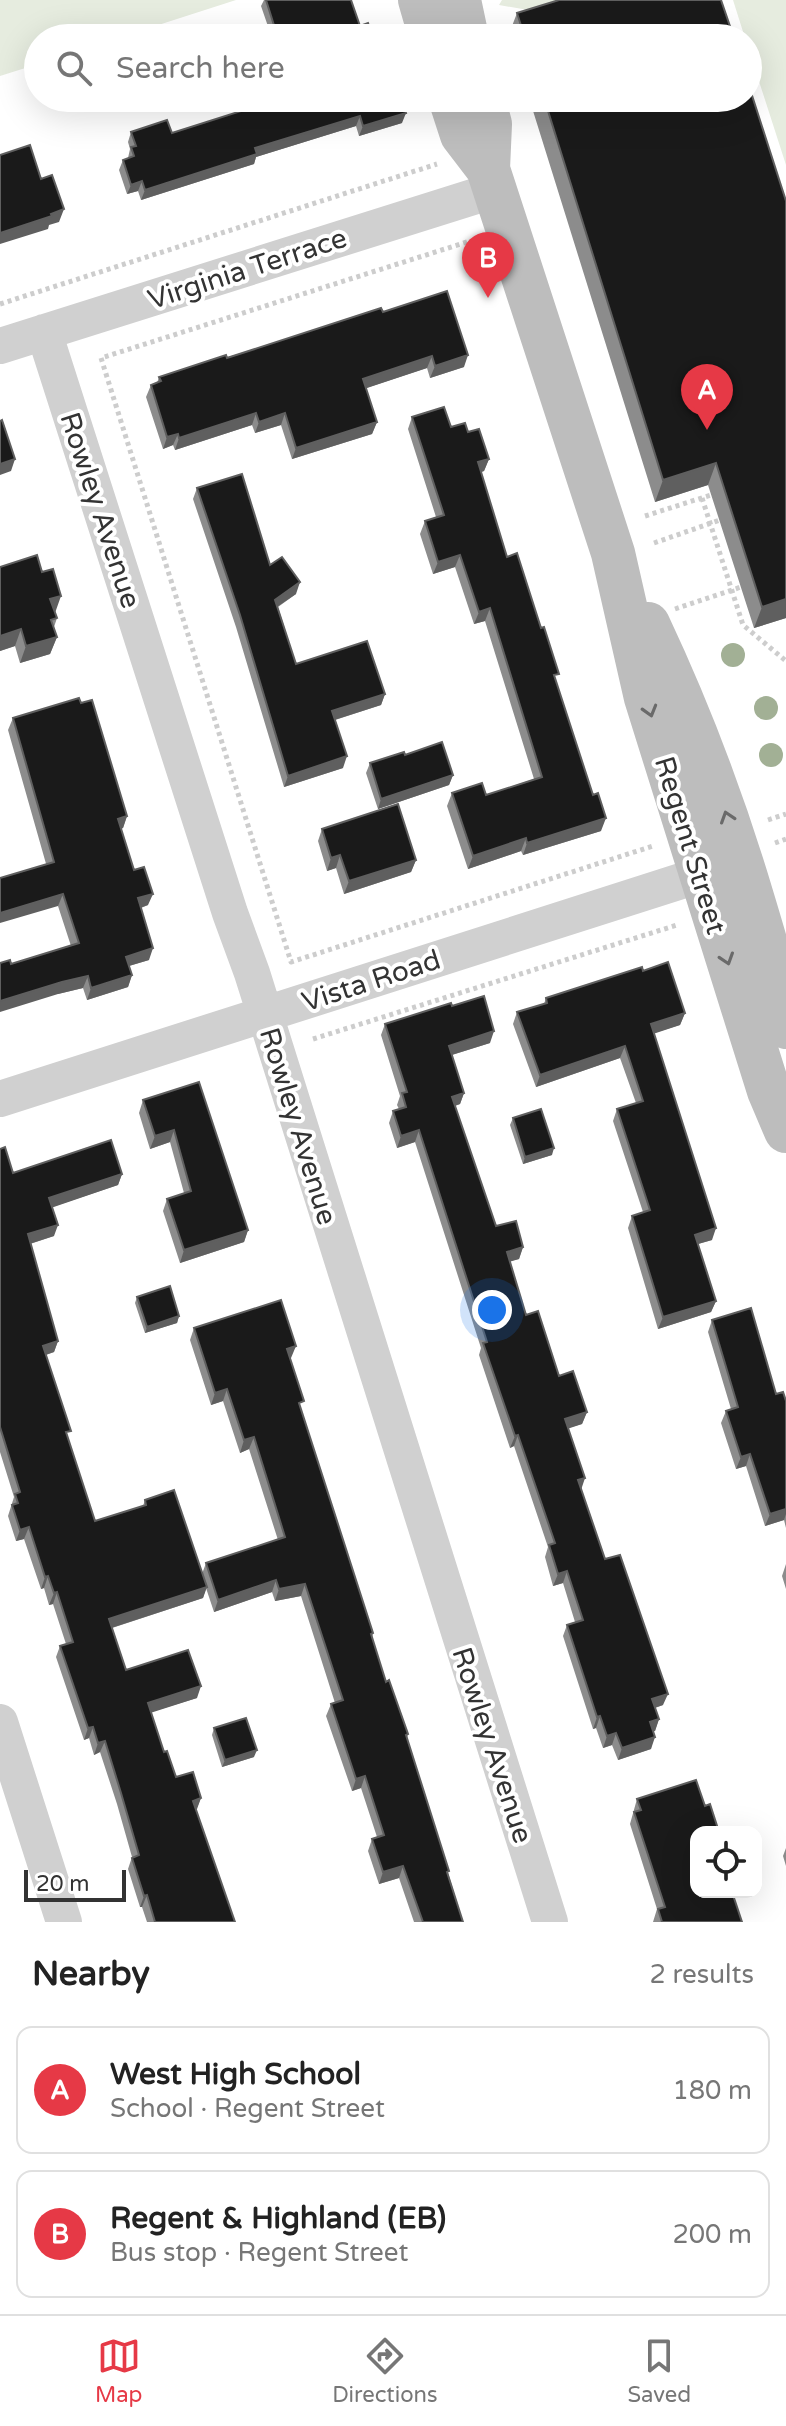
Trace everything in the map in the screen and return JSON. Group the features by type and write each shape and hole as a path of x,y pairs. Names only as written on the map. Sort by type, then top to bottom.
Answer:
{"main road":[{"path":"420,0 427,24"},
{"path":"459,0 464,24"},
{"name":"Regent Street","path":"455,112 462,135 492,179 634,548 741,862 775,976 786,1027"},
{"name":"Regent Street","path":"487,112 492,179"},
{"name":"Regent Street","path":"634,548 646,698 769,1091 786,1131"}],"street":[{"name":"Virginia Terrace","path":"0,346 492,179"},
{"name":"Rowley Avenue","path":"44,332 265,1014 550,1922"},
{"name":"Vista Road","path":"0,1099 741,862"},
{"path":"0,1722 64,1922"}],"path":[{"path":"0,304 441,162"},
{"path":"467,242 101,358 291,962 658,845"},
{"path":"645,516 711,495"},
{"path":"702,498 743,625 786,661"},
{"path":"634,548 720,520"},
{"path":"675,609 741,587"},
{"path":"771,819 786,814"},
{"path":"313,1039 682,924"}],"shaded area":[{"path":"0,0 236,0 161,24 24,24 24,68 0,76"},
{"path":"502,0 576,0 534,11 499,5"},
{"path":"733,0 786,0 786,165 762,90 762,24 741,24"}],"building":[{"path":"266,0 351,0 359,24 274,24"},
{"path":"559,0 721,0 729,24 521,24 517,13"},
{"path":"238,112 406,113 363,126 360,116 255,148 257,154 145,190 142,181 131,185 123,160 134,156 131,147 136,146 131,132 167,120 172,133"},
{"path":"548,112 757,112 786,201 786,599 762,607 716,463 663,480"},
{"path":"30,145 41,179 52,175 64,209 0,233 0,155"},
{"path":"447,291 468,355 435,366 432,356 363,379 377,422 296,448 285,413 259,422 256,413 179,438 178,434 167,437 151,385 161,381 159,377 381,308 383,312"},
{"path":"444,407 451,427 465,423 468,432 479,429 489,459 478,462 507,557 517,553 559,674 554,675 593,795 598,793 606,818 527,843 526,838 473,856 452,793 482,783 486,795 542,777 490,608 479,612 460,555 438,562 425,521 444,515 412,417"},
{"path":"0,421 15,459 0,464"},
{"path":"242,474 270,565 282,557 300,582 275,600 296,664 367,641 385,694 332,711 347,756 288,776 240,615 197,488"},
{"path":"37,555 42,572 53,569 61,596 50,599 57,618 51,620 57,637 26,646 21,629 0,636 0,567"},
{"path":"79,698 81,703 92,700 127,816 118,819 134,870 144,867 153,894 138,898 153,948 126,957 132,975 91,988 88,976 0,1001 0,963 10,960 11,964 79,943 63,894 0,913 0,878 54,862 13,718"},
{"path":"442,742 453,775 381,799 370,763"},
{"path":"398,804 416,860 349,881 340,855 331,858 322,829"},
{"path":"668,962 685,1013 651,1024 716,1228 695,1235 716,1301 663,1317 632,1216 650,1210 617,1109 643,1101 625,1046 540,1075 517,1012 547,1003 546,998 642,967 643,971"},
{"path":"484,996 494,1031 449,1046 464,1093 452,1097 496,1226 516,1221 523,1247 507,1252 526,1315 538,1311 559,1376 573,1371 587,1412 565,1419 585,1478 578,1480 605,1559 620,1555 668,1694 652,1699 659,1719 650,1722 655,1737 622,1748 616,1733 607,1736 600,1716 597,1717 567,1625 583,1620 567,1571 558,1574 549,1545 555,1543 483,1343 487,1342 419,1130 401,1136 393,1111 406,1107 402,1093 407,1092 385,1024"},
{"path":"199,1082 248,1230 184,1250 167,1199 191,1191 174,1130 155,1136 143,1100"},
{"path":"541,1109 554,1148 525,1157 513,1118"},
{"path":"111,1140 122,1174 49,1198 58,1225 28,1234 58,1341 43,1346 71,1431 66,1432 95,1521 146,1505 145,1500 174,1490 207,1587 109,1619 126,1670 188,1650 201,1686 148,1703 176,1777 193,1772 201,1798 193,1801 235,1922 155,1922 132,1858 139,1855 105,1741 98,1743 93,1727 88,1728 60,1646 73,1642 57,1592 54,1593 48,1576 45,1577 29,1527 20,1530 12,1505 18,1503 15,1494 20,1492 0,1427 0,1149 5,1147 13,1173"},
{"path":"170,1286 179,1316 147,1327 137,1297"},
{"path":"281,1300 296,1346 287,1349 304,1401 299,1403 386,1682 389,1680 408,1734 463,1922 423,1922 403,1866 383,1872 372,1839 384,1835 365,1776 356,1779 331,1704 343,1700 305,1584 279,1589 276,1580 218,1600 206,1563 285,1537 254,1437 244,1440 227,1389 215,1393 194,1328"},
{"path":"751,1308 776,1394 783,1392 786,1401 786,1509 770,1514 750,1454 741,1457 726,1411 738,1407 712,1320"},
{"path":"246,1718 257,1750 225,1760 214,1728"},
{"path":"696,1780 705,1806 710,1804 717,1826 690,1826 690,1898 734,1898 742,1922 662,1922 658,1909 665,1907 634,1812 641,1810 637,1799"}],"place":[{"name":"Regent & Highland (EB)","path":"488,298"},
{"name":"West High School","path":"707,430"}]}
